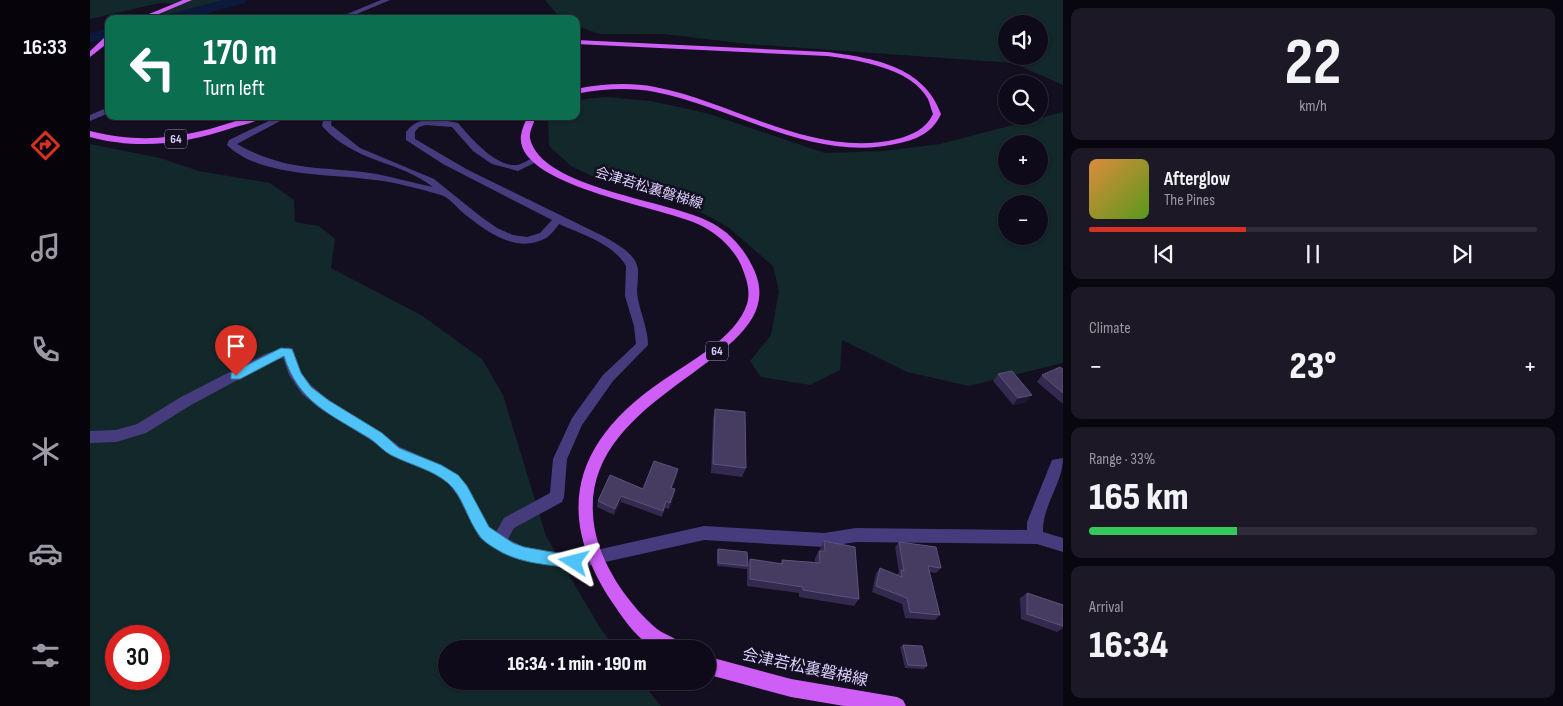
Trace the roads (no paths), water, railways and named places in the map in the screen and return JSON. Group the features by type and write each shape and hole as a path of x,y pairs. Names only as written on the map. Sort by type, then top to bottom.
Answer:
{"main road":[{"path":"150,15 189,0"},
{"path":"90,55 105,41"},
{"path":"580,42 842,56 891,68 910,77 933,100 937,114 930,126 911,138 890,143 858,145 807,137 656,90 611,87 580,91"},
{"name":"64","path":"90,134 115,140 166,141 216,131 248,120"},
{"path":"531,120 525,135 526,144 535,160"},
{"name":"会津若松裏磐梯線","path":"535,160 562,177 576,183 682,214 707,224 726,237 742,256 752,279 754,304 744,324 726,344 654,394 621,422 599,452 585,488 584,517 591,545 611,589 650,634 660,640"},
{"name":"会津若松裏磐梯線","path":"716,668 792,688 897,706"}],"street":[{"path":"348,15 387,0"},
{"path":"90,118 105,112"},
{"path":"278,120 241,136 232,142 232,145 252,156 288,170 386,179 444,192"},
{"path":"327,120 326,126 357,150 431,181 486,226 507,236 523,239 541,238 549,232 558,219"},
{"path":"500,540 510,523 557,497 560,459 576,422 608,378 642,345 643,334 630,294 633,266 629,259 609,245 523,199 437,158 411,140 410,132 411,129 421,123 446,122 455,125 476,149 495,162 518,168 535,160"},
{"path":"90,437 116,436 141,428 269,357 281,352 288,352 295,375 307,390 324,404 377,437 395,451 437,469 453,479 462,490 484,532 500,540 508,548 524,554 574,562 704,533 824,540 856,535 1035,537 1063,546"},
{"path":"1035,537 1035,522 1044,497 1058,464 1063,464"}],"waterway":[{"path":"183,15 240,0"},
{"path":"90,38 105,34"}]}
